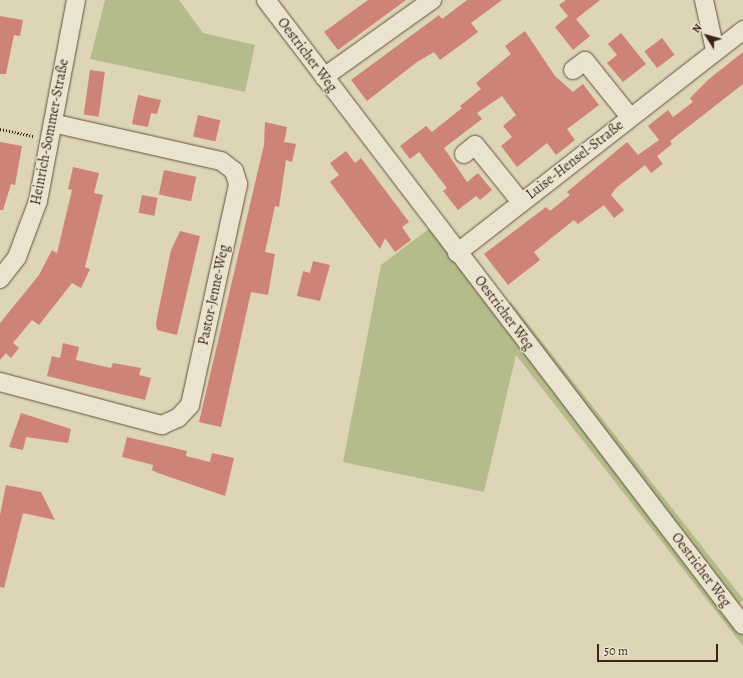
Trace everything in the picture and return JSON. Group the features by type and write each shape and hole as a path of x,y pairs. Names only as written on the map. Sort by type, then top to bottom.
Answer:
{"street":[{"name":"Heinrich-Sommer-Straße","path":"0,279 17,256 38,201 76,0"},
{"name":"Oestricher Weg","path":"266,0 743,625"},
{"path":"324,77 432,0"},
{"path":"704,0 715,50"},
{"name":"Luise-Hensel-Straße","path":"458,253 715,50 743,30"},
{"name":"Luise-Hensel-Straße","path":"585,61 630,118"},
{"name":"Pastor-Jenne-Weg","path":"0,382 162,425 178,418 190,405 238,184 234,170 221,162 52,131"},
{"name":"Luise-Hensel-Straße","path":"476,145 521,202"}],"path":[{"path":"0,129 52,131"}],"green space":[{"path":"105,0 179,0 203,33 255,45 245,92 90,59"},
{"path":"430,228 743,633 743,646 516,355 484,492 343,462 381,265"},
{"path":"511,302 743,599 737,605 504,308"}],"building":[{"path":"368,0 406,0 338,50 324,32"},
{"path":"467,0 502,0 471,23 478,32 440,60 434,52 417,62 367,101 351,80 439,15 442,19"},
{"path":"566,0 600,0 576,19 590,36 573,50 555,27 568,16 559,5"},
{"path":"0,16 23,20 20,36 14,35 6,74 0,74"},
{"path":"525,31 555,76 573,92 583,84 599,105 567,129 575,140 556,155 547,143 517,167 501,146 512,137 503,126 516,115 502,96 477,113 482,119 444,148 467,182 478,173 492,190 480,200 476,196 458,210 443,191 447,188 419,152 410,159 400,146 426,126 432,132 462,108 460,106 481,89 476,83 511,54 505,46"},
{"path":"621,33 646,64 623,82 607,63 617,55 608,44"},
{"path":"662,38 675,55 657,68 644,51"},
{"path":"743,52 743,84 670,141 672,144 657,156 663,164 651,173 645,165 616,188 611,195 624,210 614,218 604,205 578,224 574,220 534,252 540,260 508,285 484,254 546,207 550,211 570,195 567,192 627,142 638,155 659,140 648,126 668,110 673,117 693,102 690,98 709,79"},
{"path":"90,70 105,72 99,117 84,115"},
{"path":"138,95 161,100 157,114 151,113 148,127 132,124"},
{"path":"198,115 220,120 215,142 193,136"},
{"path":"265,122 287,127 284,142 296,144 292,162 286,160 279,207 275,206 265,252 275,254 268,295 251,292 221,427 199,422 264,145"},
{"path":"0,142 22,146 15,185 11,184 3,210 0,210"},
{"path":"346,151 355,163 361,158 409,222 402,227 411,240 395,252 385,238 380,249 330,182 339,175 330,163"},
{"path":"73,167 99,173 94,193 103,195 85,267 90,269 81,288 72,283 39,325 32,320 13,343 19,348 11,358 6,353 0,360 0,323 39,275 52,250 57,253 72,190 68,189"},
{"path":"164,170 196,177 191,201 159,194"},
{"path":"142,195 158,198 154,216 139,213"},
{"path":"180,231 200,236 177,335 157,330 156,323 171,250"},
{"path":"313,261 330,265 320,301 297,296 303,271 310,273"},
{"path":"63,343 79,347 76,360 111,368 113,363 141,368 139,375 151,378 145,400 47,376 52,356 60,358"},
{"path":"21,413 71,429 68,443 26,437 23,450 9,447"},
{"path":"127,437 187,451 186,456 210,462 212,453 234,458 225,496 158,473 152,470 153,465 122,457"},
{"path":"6,485 41,492 55,520 23,513 4,588 0,587 0,515"}]}
